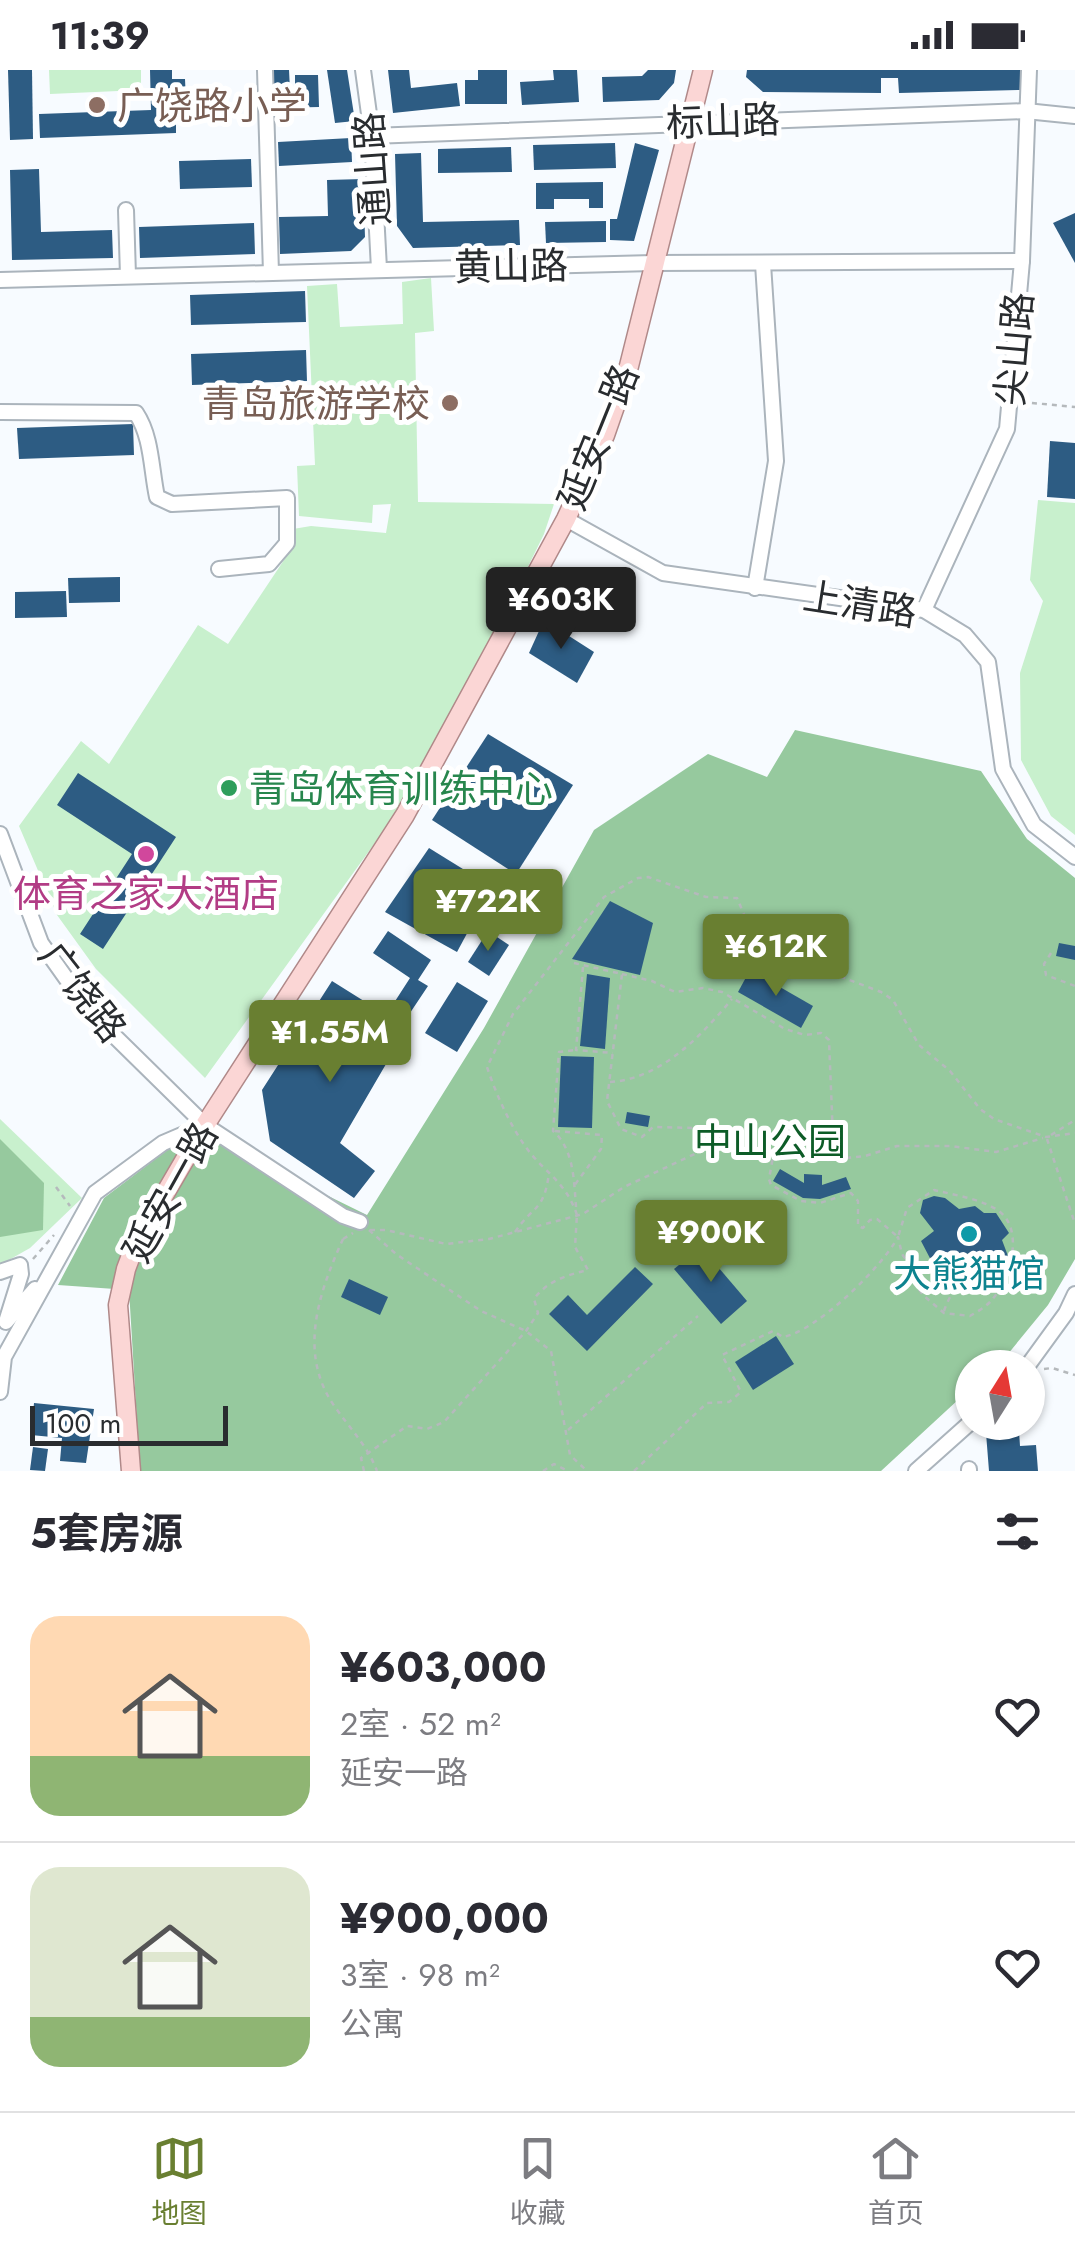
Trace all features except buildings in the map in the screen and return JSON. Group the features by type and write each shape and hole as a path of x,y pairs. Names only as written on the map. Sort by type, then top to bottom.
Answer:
{"main road":[{"name":"延安一路","path":"131,1471 120,1337 121,1288 136,1245 205,1125 404,815 566,519 618,401 703,70"}],"street":[{"path":"265,70 271,273"},
{"name":"通山路","path":"363,70 372,136 379,269"},
{"name":"尖山路","path":"924,610 998,452 1012,402 1029,70"},
{"name":"标山路","path":"372,136 1026,111 1075,116"},
{"path":"126,210 128,276"},
{"name":"黄山路","path":"0,280 654,263 1022,261"},
{"path":"755,588 776,461 763,264"},
{"path":"0,412 136,413 147,429 157,497 172,504 287,498 287,544 269,564 219,569"},
{"name":"上清路","path":"566,519 662,573 924,610 965,635 988,662 1003,769 1034,824 1075,856"},
{"name":"广饶路","path":"0,834 41,943 90,1012 205,1125 343,1216 360,1222"},
{"path":"0,1392 4,1357 94,1193 163,1143 205,1125"},
{"path":"0,1272 20,1265 6,1322 52,1270"},
{"path":"1044,1350 1075,1294"},
{"path":"916,1471 955,1436"}],"path":[{"path":"1012,402 1075,406"},
{"path":"577,1215 570,1194 528,1150 514,1128 486,1067 512,1014 604,896 638,878 648,877 706,897 736,898 746,919 786,930 839,976 893,1000 919,1045 950,1071 994,1119 1046,1137 1075,1120"},
{"path":"1051,953 1044,964 1046,975 1075,986"},
{"path":"574,963 652,981 675,992 703,988 733,998 785,1030 805,1035 820,1033 829,1040 833,1138 845,1158"},
{"path":"576,1050 583,965"},
{"path":"622,974 607,1101 621,1129 642,1136 653,1128 695,1128 714,1145"},
{"path":"610,1082 626,1081 668,1060 699,1038 733,998"},
{"path":"553,1131 559,1052 613,1053"},
{"path":"364,1471 361,1458 407,1426 428,1429 444,1422 526,1331 538,1313 534,1299 542,1288 564,1276 588,1270 575,1247 577,1215 568,1154 563,1140 553,1131"},
{"path":"553,1131 602,1135 601,1149 574,1186"},
{"path":"386,1230 446,1244 514,1232 577,1215 624,1187 714,1145 828,1160 865,1156 897,1146 950,1146 996,1152 1075,1133"},
{"path":"1046,1137 1075,1224"},
{"path":"634,1471 706,1403 729,1402 742,1392 722,1355 773,1331 783,1337 794,1335 828,1310 888,1256 898,1237 908,1208 934,1190 999,1210 1013,1229 1013,1254 992,1300 970,1316 944,1313 915,1284 898,1237 876,1219 862,1228 858,1226 858,1201 851,1193 820,1203 801,1201 771,1185 774,1151"},
{"path":"514,1232 539,1208 550,1171"},
{"path":"56,1188 74,1212"},
{"path":"360,1222 396,1254 481,1311 526,1331 551,1351 570,1454 586,1471"},
{"path":"20,1274 56,1234"},
{"path":"343,1239 316,1311 316,1356 322,1389 370,1452 378,1471"},
{"path":"944,1313 949,1296 965,1271 964,1258"},
{"path":"567,1431 698,1316"},
{"path":"1045,1368 1075,1375"},
{"path":"543,1471 554,1464 567,1470 576,1461"}],"green space":[{"path":"49,70 141,70 141,90 50,94"},
{"name":"青岛体育训练中心","path":"431,278 434,331 415,333 418,502 554,504 544,534 487,650 398,811 205,1078 96,969 57,915 19,826 81,741 109,764 198,625 228,644 294,545 293,529 311,526 386,533 391,504 373,505 372,523 299,516 297,466 315,465 307,286 337,284 340,327 403,324 402,282"},
{"path":"1038,500 1075,503 1075,835 1051,816 1021,760 1020,673 1043,601 1030,580"},
{"name":"中山公园","path":"795,730 981,771 1027,839 1075,878 1075,1259 1048,1305 1011,1350 955,1350 955,1403 881,1471 140,1471 129,1290 58,1285 104,1198 170,1148 208,1137 367,1215 484,1028 594,830 708,754 767,777"},
{"path":"0,1119 82,1198 30,1248 0,1265"},
{"path":"0,1139 44,1183 43,1230 0,1237"}],"place":[{"name":"广饶路小学","path":"97,105"},
{"name":"青岛旅游学校","path":"450,403"},
{"name":"青岛体育训练中心","path":"229,788"},
{"name":"体育之家大酒店","path":"146,854"},
{"name":"大熊猫馆","path":"969,1234"}]}
